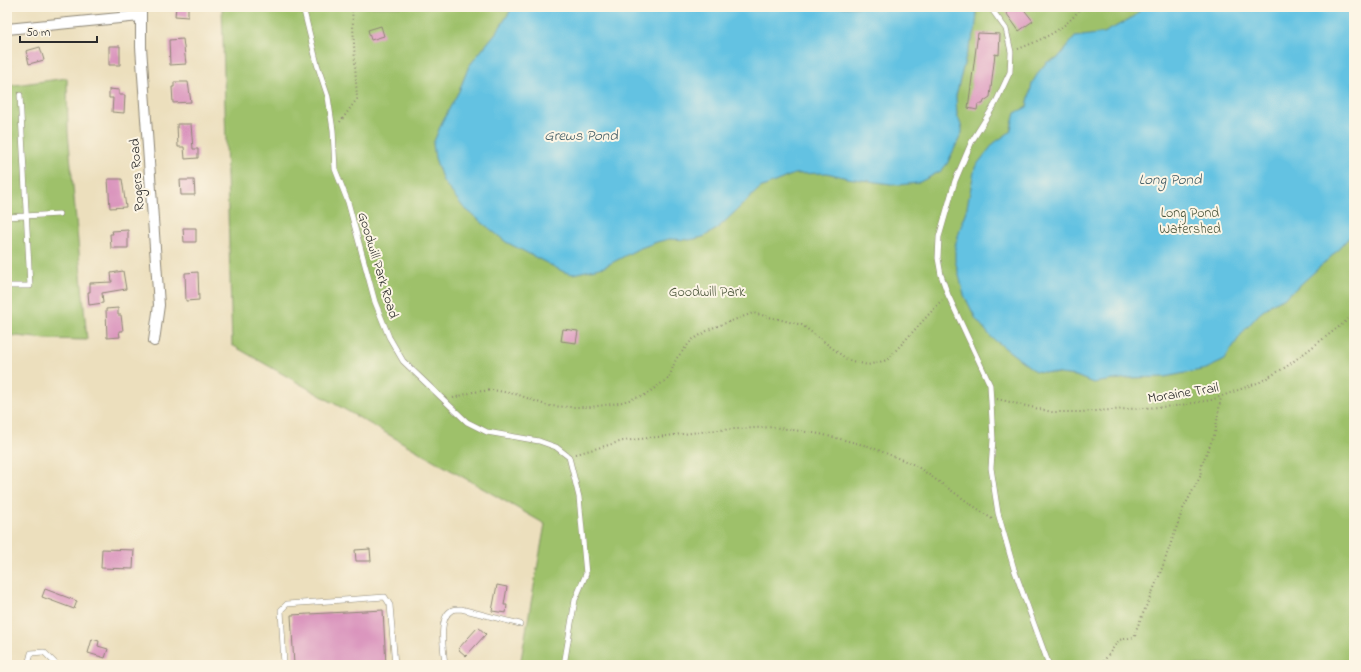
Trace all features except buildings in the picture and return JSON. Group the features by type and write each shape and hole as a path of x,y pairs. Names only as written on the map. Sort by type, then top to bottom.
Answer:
{"street":[{"path":"7,29 140,11"},
{"name":"Rogers Road","path":"140,11 159,305 154,341"}],"lane":[{"name":"Goodwill Park Road","path":"303,7 317,64 328,97 333,130 335,169 348,202 375,302 389,337 403,361 468,422 487,432 539,441 556,447 569,457"},
{"path":"990,7 1006,29 1011,52 1010,72 995,104 972,141 955,181 938,237 938,258 941,276 948,295 990,385 992,397 993,439 991,468 1001,526 1014,569 1049,665"},
{"path":"7,286 30,286 25,216 20,95"},
{"path":"7,217 59,214"},
{"path":"564,665 575,600 586,574 580,497 569,457"},
{"path":"284,665 281,610 287,604 385,597 390,605 395,665"},
{"path":"445,665 443,633 444,618 452,610 461,609 520,624"},
{"path":"28,665 30,653 44,652 57,665"}],"path":[{"path":"333,130 357,99 352,7"},
{"path":"1011,52 1047,37 1076,15 1080,7"},
{"path":"445,401 473,392 493,390 518,395 548,406 571,407 590,407 645,396 669,378 676,359 692,340 712,328 753,313 802,325 848,360 868,365 887,360 948,295"},
{"name":"Moraine Trail","path":"992,397 1052,412 1081,412 1175,406 1221,397 1260,382 1286,367 1344,323 1354,313"},
{"path":"1101,665 1118,640 1135,637 1136,630 1160,574 1183,509 1200,477 1202,464 1215,433 1221,397"},
{"path":"569,457 583,451 623,441 709,431 774,427 820,434 868,446 915,465 1001,526"}],"green space":[{"name":"Goodwill Park","path":"222,7 1354,7 1354,665 520,665 545,524 232,345"},
{"path":"67,78 68,132 87,340 46,339 7,335 7,86"}],"water":[{"name":"Grews Pond","path":"513,7 974,7 977,14 975,32 966,56 956,96 957,114 962,128 962,133 947,164 941,171 918,183 898,185 847,178 827,173 794,174 760,188 717,229 703,237 690,240 669,239 657,242 638,249 604,267 573,274 564,272 506,242 463,207 443,181 435,158 433,144 442,122 459,91 469,66 498,30"},
{"name":"Long Pond","path":"1143,7 1354,7 1354,232 1334,254 1300,285 1287,296 1273,303 1259,314 1243,332 1223,361 1206,369 1165,377 1128,378 1093,383 1076,376 1035,371 992,338 976,319 964,295 955,260 955,246 967,207 975,167 994,143 1010,132 1015,113 1027,107 1032,83 1047,62 1057,59 1075,37 1104,33 1135,16"}],"park label":[{"name":"Long Pond Watershed","path":"1190,220"}]}
